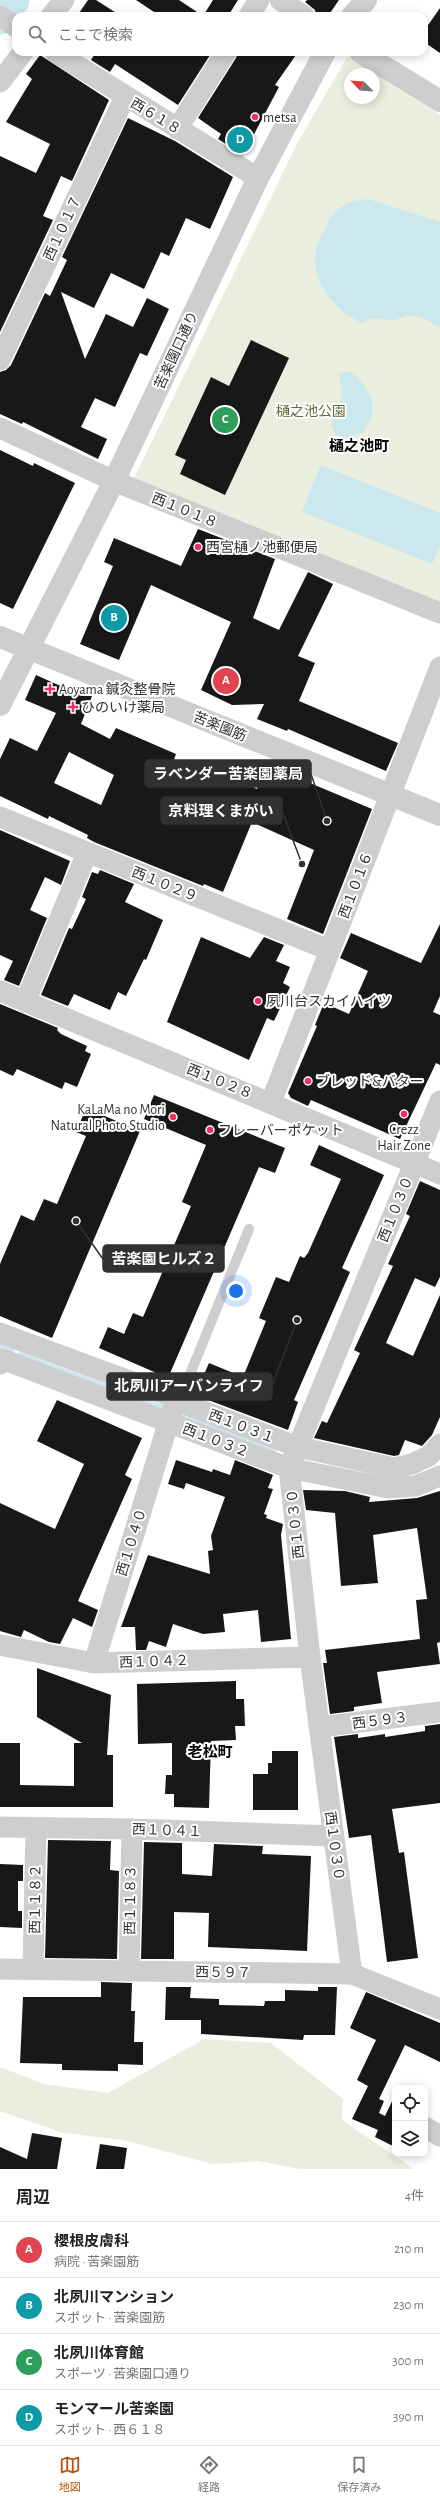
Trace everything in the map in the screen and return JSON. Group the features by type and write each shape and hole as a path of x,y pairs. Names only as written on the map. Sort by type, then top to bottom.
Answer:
{"street":[{"path":"54,12 64,0"},
{"path":"252,12 259,0"},
{"path":"280,0 298,12"},
{"path":"356,12 366,0"},
{"path":"0,16 12,24"},
{"path":"0,82 20,56"},
{"name":"西６１８","path":"61,56 125,97 258,178"},
{"path":"177,129 223,56"},
{"name":"苦楽園口通り","path":"0,705 114,481 258,178 323,56"},
{"path":"367,56 440,101"},
{"name":"西１０１７","path":"0,360 125,97"},
{"name":"西１０１８","path":"0,428 114,481 440,613"},
{"name":"苦楽園筋","path":"0,637 440,815"},
{"name":"西１０１６","path":"271,1102 440,667"},
{"name":"西１０２９","path":"0,817 329,950"},
{"path":"25,1002 86,853"},
{"name":"西１０２８","path":"0,990 25,1002 271,1102 440,1174"},
{"name":"西１０３０","path":"352,1974 310,1657 289,1468 440,1101"},
{"path":"1,1361 6,1336"},
{"name":"西１０３１","path":"6,1336 176,1398 190,1406 298,1447 394,1468 412,1464 429,1456 440,1444"},
{"name":"西１０３２","path":"1,1361 289,1468 388,1488 416,1486 440,1476"},
{"name":"西１０４０","path":"94,1663 176,1398"},
{"name":"西１０４２","path":"0,1645 94,1663 310,1657"},
{"name":"西５９３","path":"320,1727 440,1712"},
{"name":"西１０４１","path":"0,1828 132,1829 334,1836"},
{"name":"西１１８２","path":"33,1969 36,1828"},
{"name":"西１１８３","path":"129,1971 132,1829"},
{"name":"西５９７","path":"0,1969 352,1974 440,2009"},
{"path":"428,2129 440,2136"}],"lane":[{"path":"176,1398 186,1384 249,1229"}],"green space":[{"name":"樋之池公園","path":"347,57 365,68 344,68 344,104 380,104 380,78 440,115 440,604 133,480 297,144"},
{"path":"204,2039 271,2043 343,2099 342,2120 392,2154 392,2157 396,2157 414,2169 300,2169 258,2161 212,2164 123,2140 63,2133 0,2111 0,2067 44,2084 108,2093"}],"water":[{"path":"368,199 440,222 440,328 425,319 409,315 392,321 372,318 362,323 352,318 334,303 321,284 315,263 316,251 328,223 340,207 359,200"},
{"path":"351,372 367,390 372,401 372,407 371,415 365,431 348,438 336,435 331,423 343,395 339,373"},
{"path":"321,465 440,513 440,545 432,564 302,512"}],"building":[{"path":"88,0 96,0 115,12 80,12"},
{"path":"136,0 179,0 197,12 154,12"},
{"path":"213,0 238,0 230,12 206,12"},
{"path":"307,0 339,0 331,12 315,12 315,10 305,2"},
{"path":"440,8 440,53 428,45 428,25"},
{"path":"39,56 42,56 109,100 72,181 61,176 43,216 53,220 0,332 0,156 36,173 50,144 6,122 32,79 26,74"},
{"path":"94,56 209,56 178,105 115,64 110,72 91,60"},
{"path":"237,56 295,56 275,85 279,87 243,155 218,139 221,134 198,118"},
{"path":"128,118 175,141 233,177 210,229 186,218 169,256 161,252 144,289 111,273 94,308 61,292 85,359 106,314 133,327 147,298 169,309 147,356 140,353 115,407 95,398 81,427 107,439 98,459 23,422 22,424 0,414 0,372 6,370 11,365 45,293 50,296 67,260 62,257"},
{"path":"251,340 289,358 225,495 180,474 186,460 175,455 211,377 229,386"},
{"path":"0,450 33,466 34,463 75,483 13,609 0,603"},
{"path":"198,529 275,559 253,618 279,630 308,572 333,584 298,656 315,663 299,701 398,743 386,771 288,729 287,731 257,719 264,704 232,705 201,690 231,622 151,585 119,660 80,644 113,566 104,562 114,538 181,566"},
{"path":"36,675 74,692 76,688 92,696 81,724 110,739 116,728 176,754 172,765 213,783 218,772 257,789 267,765 372,809 323,934 287,919 314,850 252,822 223,892 204,884 203,886 94,842 87,838 88,835 49,816 48,819 0,796 0,759 10,738 37,751 56,713 25,700","holes":["69,752 114,775 101,805 54,783"]},
{"path":"0,830 70,861 61,885 45,877 30,910 47,918 19,986 4,980 13,961 0,955"},
{"path":"100,870 134,884 125,902 163,920 146,960 144,959 126,996 118,992 110,1010 74,994 68,1006 41,995 69,928 72,929 86,899 82,897 92,872 98,874"},
{"path":"440,924 440,996 433,1012 440,1015 440,1065 436,1063 400,1139 311,1100 308,1106 291,1098 288,1093 317,1026 315,1025 324,1003 349,1014 368,971 340,958 351,933 421,963"},
{"name":"夙川台スカイハイツ","path":"201,937 250,958 264,937 284,945 276,961 290,967 283,983 290,987 274,1021 267,1018 249,1060 167,1022"},
{"path":"0,1004 58,1028 57,1030 61,1034 87,1046 85,1051 91,1054 77,1087 65,1082 62,1089 17,1069 13,1076 0,1070"},
{"path":"154,1095 285,1148 275,1173 259,1167 168,1378 99,1348 108,1327 124,1334 133,1313 143,1317 191,1206 182,1202 206,1145 144,1119"},
{"path":"86,1108 140,1131 52,1338 0,1316 0,1264 21,1215 34,1221 44,1199 57,1204 86,1136 76,1132"},
{"path":"319,1145 384,1175 342,1268 350,1272 294,1400 298,1402 288,1430 195,1395 209,1363 243,1377 266,1321 259,1318 276,1277 289,1282 300,1256 304,1258 308,1253 341,1179 310,1165"},
{"path":"420,1181 440,1190 440,1277 435,1287 415,1278 386,1343 413,1356 440,1295 440,1417 432,1435 422,1446 405,1440 399,1455 394,1456 314,1438 322,1421 327,1423 360,1353 354,1350 393,1266 388,1264 410,1216 406,1214"},
{"path":"57,1400 142,1438 125,1475 132,1479 78,1601 98,1610 92,1627 73,1618 60,1644 49,1642 24,1630 21,1637 0,1631 0,1503 55,1529 84,1464 37,1441"},
{"path":"176,1460 212,1472 213,1469 230,1475 235,1460 273,1475 268,1488 273,1489 264,1514 267,1515 266,1518 283,1524 281,1535 291,1639 261,1642 258,1610 223,1614 225,1632 203,1634 173,1624 166,1647 149,1641 146,1650 136,1650 135,1627 121,1627 148,1555 210,1574 208,1551 213,1550 211,1536 225,1497 186,1483 184,1489 168,1484"},
{"path":"303,1490 345,1491 370,1497 369,1502 417,1498 440,1491 440,1642 437,1643 440,1664 377,1672 382,1703 354,1707 354,1711 330,1714 323,1663 327,1663 325,1650 420,1639 416,1600 427,1599 417,1528 373,1535 378,1583 341,1586 335,1513 306,1510"},
{"path":"37,1668 111,1695 107,1755 113,1755 113,1807 0,1807 0,1743 20,1743 20,1785 74,1786 74,1743 82,1743 37,1717"},
{"path":"236,1681 236,1699 244,1699 245,1726 235,1726 236,1740 211,1741 209,1808 174,1807 174,1794 165,1794 166,1775 172,1775 172,1743 138,1744 137,1684"},
{"path":"440,1724 440,1803 392,1809 399,1853 404,1852 418,1958 387,1962 371,1835 349,1838 334,1737 358,1734 358,1738 385,1734 385,1737 425,1731 425,1726"},
{"path":"272,1751 298,1751 298,1810 253,1810 253,1774 268,1774 268,1763 272,1763"},
{"path":"48,1840 111,1841 110,1870 119,1871 117,1959 45,1958"},
{"path":"144,1842 182,1843 182,1874 212,1876 214,1844 263,1846 262,1854 311,1856 307,1951 208,1947 209,1913 174,1912 174,1959 141,1959"},
{"path":"0,1864 23,1865 23,1881 18,1881 18,1911 22,1911 22,1928 0,1927"},
{"path":"101,1982 132,1983 131,2011 135,2011 134,2042 143,2042 143,2065 118,2064 118,2071 62,2070 62,2064 20,2063 23,1997 101,1997"},
{"path":"166,1987 191,1987 190,1998 219,1999 219,2005 264,2006 265,2001 285,2001 285,1990 318,1991 318,1987 337,1987 335,2035 304,2035 303,2040 201,2034 201,2020 165,2020"},
{"path":"366,1992 440,2023 440,2062 405,2045 379,2099 384,2101 379,2113 385,2116 392,2101 392,2146 375,2137 378,2130 352,2119 368,2086 357,2080 376,2040 350,2028"},
{"path":"32,2133 62,2138 57,2169 0,2169 0,2147 27,2159"},
{"path":"100,2144 127,2148 124,2169 96,2169"}],"waterway":[{"path":"0,17 12,0"},
{"path":"0,1347 12,1352"},
{"path":"20,1355 274,1449"}],"place":[{"name":"metsa","path":"255,117"},
{"name":"モンマール苦楽園","path":"240,140"},
{"name":"北夙川体育館","path":"225,420"},
{"name":"西宮樋ノ池郵便局","path":"198,547"},
{"name":"北夙川マンション","path":"114,618"},
{"name":"櫻根皮膚科","path":"226,681"},
{"name":"Aoyama 鍼灸整骨院","path":"50,689"},
{"name":"ひのいけ薬局","path":"73,707"},
{"name":"ラベンダー苦楽園薬局","path":"327,821"},
{"name":"京料理くまがい","path":"302,864"},
{"name":"夙川台スカイハイツ","path":"258,1001"},
{"name":"ブレッド&バター","path":"308,1081"},
{"name":"Crezz Hair Zone","path":"404,1114"},
{"name":"KaLaMa no Mori Natural Photo Studio","path":"173,1117"},
{"name":"フレーバーポケット","path":"210,1130"},
{"name":"苦楽園ヒルズ２","path":"76,1221"},
{"name":"北夙川アーバンライフ","path":"297,1320"}],"district":[{"name":"樋之池町","path":"359,446"},
{"name":"老松町","path":"210,1752"}]}
